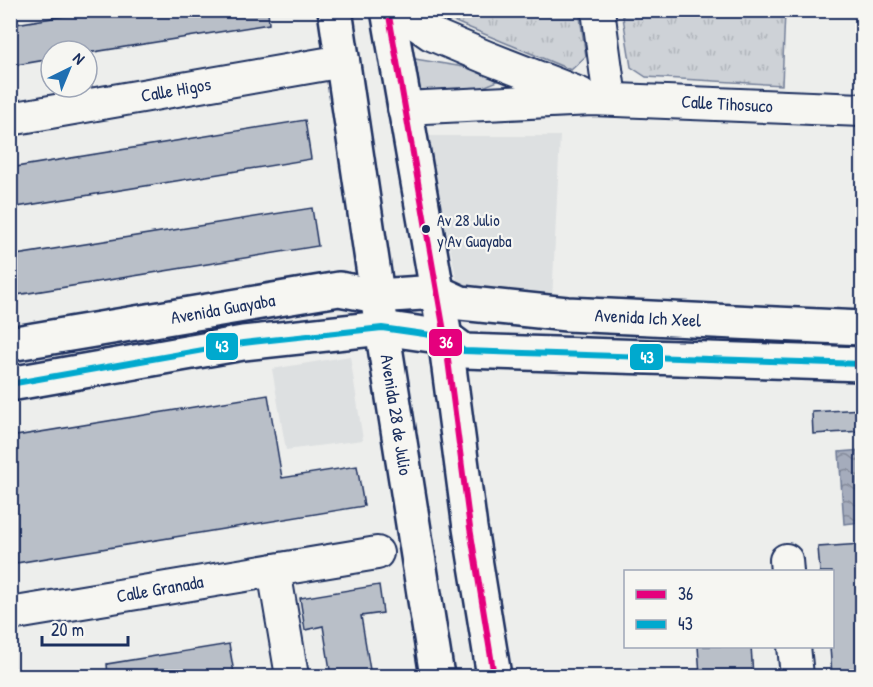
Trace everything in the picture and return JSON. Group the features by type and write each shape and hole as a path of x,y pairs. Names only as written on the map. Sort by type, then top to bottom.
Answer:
{"street":[{"name":"Avenida 28 de Julio","path":"335,10 437,676"},
{"path":"388,10 437,292 454,344 470,528 494,676"},
{"name":"Calle Tihosuco","path":"398,10 431,34 488,58 601,99"},
{"path":"598,10 601,99"},
{"name":"Calle Higos","path":"10,119 343,61"},
{"name":"Calle Tihosuco","path":"404,108 601,99 862,110"},
{"name":"Avenida Guayaba","path":"10,344 339,289 378,296 437,292"},
{"name":"Avenida Ich Xeel","path":"437,292 461,303 567,314 862,328"},
{"path":"236,307 243,343"},
{"name":"Avenida Guayaba","path":"10,384 243,343 382,328 454,344 862,364"},
{"name":"Calle Granada","path":"10,614 377,553"},
{"path":"274,570 292,676"},
{"path":"794,648 797,676"}],"shaded area":[{"path":"427,136 560,136 552,301 458,286"},
{"path":"350,356 363,440 286,450 272,369"}],"green space":[{"path":"429,11 579,11 586,56 571,70"},
{"path":"622,11 785,11 782,85 646,77 631,67"},
{"path":"415,59 476,69 498,81 478,89 420,90"}],"water":[{"path":"862,450 862,522 844,524 839,452"}],"building":[{"path":"101,10 268,10 269,24 99,51 99,39 39,39 39,61 10,66 10,25"},
{"path":"305,120 311,159 10,208 10,168"},
{"path":"312,208 318,246 10,296 10,256"},
{"path":"268,395 282,478 357,466 364,506 10,564 10,437"},
{"path":"862,409 862,431 813,434 812,412"},
{"path":"862,544 862,676 832,676 830,648 834,648 834,570 820,570 818,547"},
{"path":"379,585 383,613 361,616 371,676 331,676 323,626 305,630 300,598"},
{"path":"229,644 234,673 215,676 108,676 107,664"},
{"path":"698,648 751,648 753,676 700,676"}],"transit line":[{"name":"36","path":"388,10 445,337 470,528 494,676"},
{"name":"43","path":"10,384 243,343 382,328 445,337 464,351 862,364"}],"place":[{"name":"Av 28 Julio y Av Guayaba","path":"426,229"}]}
